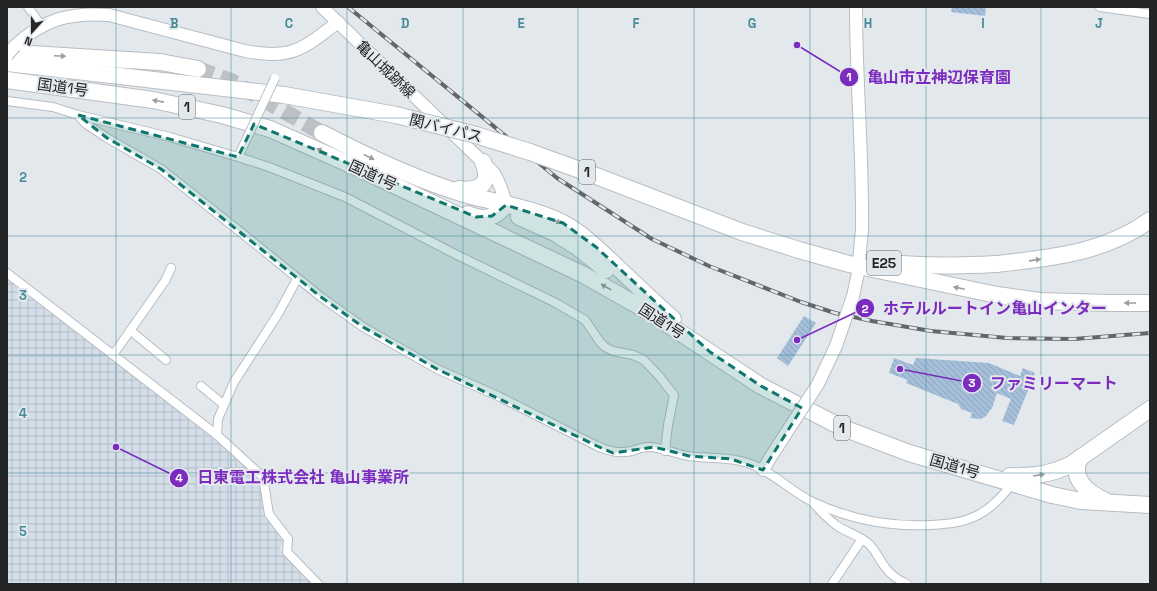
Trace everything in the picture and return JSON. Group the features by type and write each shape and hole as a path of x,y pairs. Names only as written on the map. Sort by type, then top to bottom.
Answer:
{"highway":[{"name":"国道1号","path":"10,51 153,62 198,69"},
{"name":"1","path":"7,62 104,75"},
{"name":"1","path":"7,69 104,75"},
{"name":"関バイパス","path":"104,75 284,95 396,115 476,134 585,171 736,230 773,242"},
{"name":"国道1号","path":"7,80 153,100 222,114 270,129 358,168 584,275 628,300 761,386 843,428 909,453 1052,495 1081,501 1111,504 1150,505"},
{"name":"国道1号","path":"322,132 364,155 444,188 527,210 563,223 596,247 710,352"},
{"path":"398,170 451,187 473,190 479,188 485,178 486,172 483,162"},
{"path":"358,168 481,218 497,213 506,205 514,214 554,233 592,258 645,302 675,330"},
{"name":"E25","path":"773,242 851,259 885,263 958,266 996,264 1032,260 1096,247 1123,237 1150,220"},
{"name":"E25","path":"773,242 850,264 997,295 1040,301 1150,303"},
{"path":"986,476 1023,477 1045,474 1062,469 1150,409"},
{"path":"1080,458 1078,472 1084,488 1094,496 1111,504"},
{"path":"1052,495 1090,505 1150,515"}],"street":[{"path":"28,7 41,25"},
{"name":"亀山城跡線","path":"322,7 493,172 503,191 506,205"},
{"path":"763,470 818,384 836,346 853,296 858,273 862,229 862,198 856,48 856,7"},
{"path":"1100,7 1150,14"},
{"path":"10,51 41,25 69,17 92,14 110,15 260,54 278,54 297,50 307,45 338,22"},
{"path":"239,155 275,78"},
{"path":"7,101 54,107 78,115 239,155 345,197 457,255 554,302 585,320 605,348 613,352 633,355 644,360 674,395 665,451"},
{"path":"78,115 86,124 107,138 161,169 321,298 363,327 437,369 500,397 612,453 628,452 647,447 654,447 689,456 715,457 748,463 763,470 811,501 849,517 879,524 906,526 953,524 968,520 989,508 1013,483"},
{"path":"113,355 165,281 171,268"},
{"path":"7,272 217,435 263,477 269,514 288,539 287,552 318,584"},
{"path":"217,435 218,419 223,404 234,382 278,314 297,279"},
{"path":"130,330 166,360"},
{"path":"201,386 223,404"},
{"path":"811,501 829,520 840,528 862,539 876,551 884,566 891,574 907,584"},
{"path":"832,584 862,539"}],"highlighted area":[{"path":"78,115 238,157 254,124 476,217 492,216 506,205 563,223 596,247 710,352 761,386 802,408 763,470 731,459 689,456 654,447 613,453 437,369 363,327 321,297 161,169 107,138"}],"shaded area":[{"path":"7,279 188,416 260,478 267,515 285,540 279,549 314,584 7,584"}],"building":[{"path":"952,7 986,7 985,16 951,12"},
{"path":"804,316 816,323 788,366 777,358"},
{"path":"894,358 913,365 916,358 989,363 1020,376 1023,368 1035,373 1014,425 1002,421 1011,399 997,393 992,408 985,417 980,419 970,418 972,413 961,409 958,404 906,383 908,380 889,373"}],"tunnel":[{"path":"198,69 231,81 322,133"}],"railway":[{"path":"348,7 557,178 652,239 709,266 801,302 835,313 931,331 1007,338 1074,339 1150,333"}],"place":[{"name":"亀山市立神辺保育園","path":"797,45"},
{"name":"ホテルルートイン亀山インター","path":"797,340"},
{"name":"ファミリーマート","path":"900,369"},
{"name":"日東電工株式会社 亀山事業所","path":"116,447"}]}
